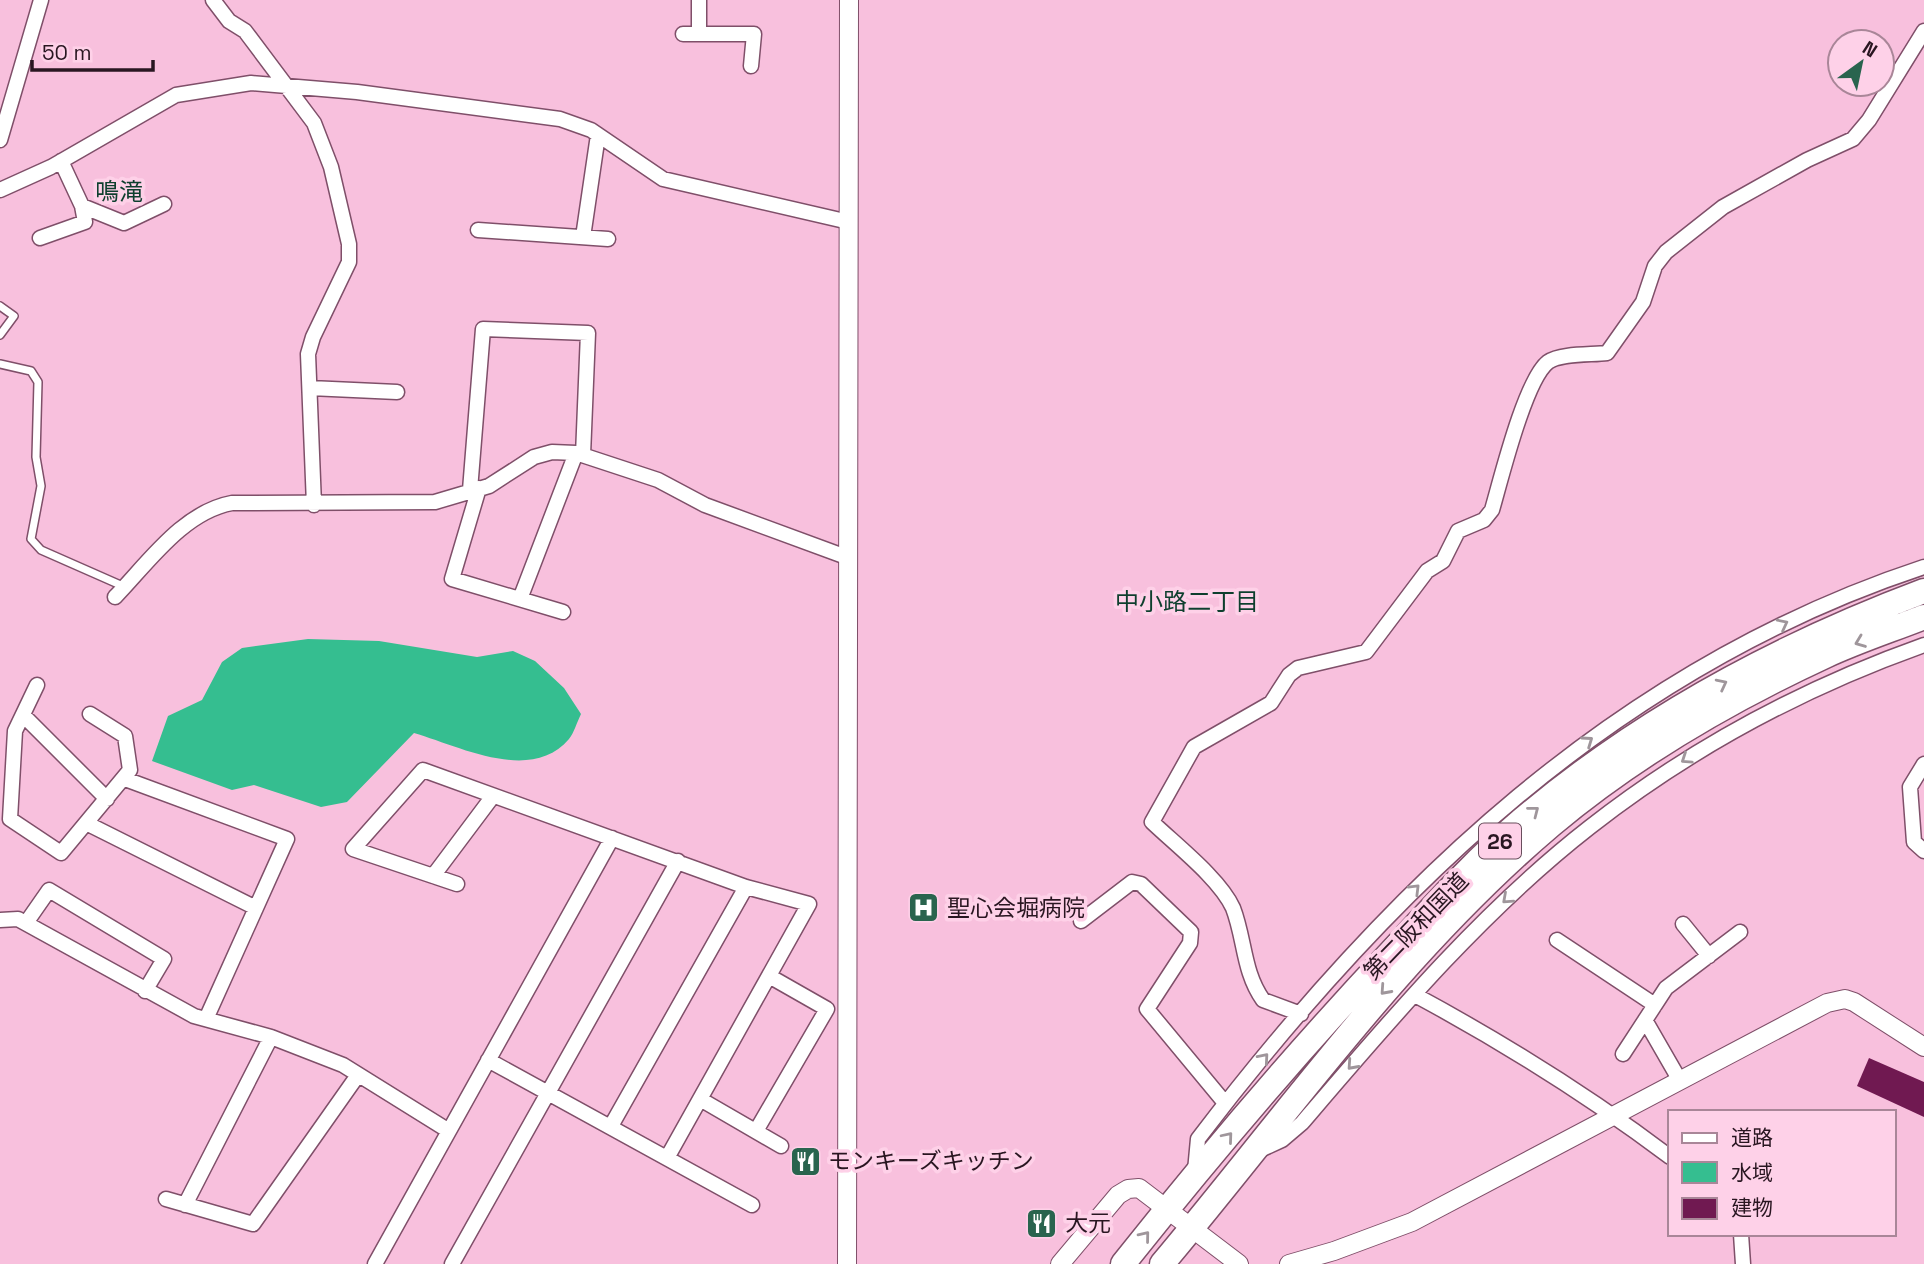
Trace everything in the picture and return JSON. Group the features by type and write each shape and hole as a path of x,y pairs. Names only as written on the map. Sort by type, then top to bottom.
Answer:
{"highway":[{"name":"第二阪和国道","path":"1123,1264 1330,1016 1453,886 1521,820 1595,762 1689,701 1800,645 1924,592"},
{"name":"第二阪和国道","path":"1162,1264 1376,1000 1443,926 1553,824 1606,783 1701,721 1826,655 1924,617"}],"street":[{"path":"0,140 41,0"},
{"path":"213,0 229,22 245,31 314,123 331,167 349,244 349,262 313,337 308,354 314,505"},
{"path":"699,0 699,33"},
{"path":"847,1264 849,0"},
{"path":"1301,1014 1263,1000 1249,974 1233,909 1224,893 1152,822 1194,747 1271,703 1289,675 1298,668 1366,652 1427,571 1443,561 1458,531 1484,520 1492,510 1524,406 1547,363 1607,353 1643,302 1655,266 1666,252 1723,207 1807,160 1853,139 1869,120 1924,31"},
{"path":"683,34 754,34 751,66"},
{"path":"0,190 61,161 176,95 251,83 560,119 597,135 663,179 849,222"},
{"path":"583,237 597,135"},
{"path":"40,238 85,222 82,206 61,161"},
{"path":"82,206 124,223 164,204"},
{"path":"478,230 608,239"},
{"path":"520,599 580,454 588,332 484,329 474,489 452,579 563,612"},
{"path":"310,388 397,392"},
{"path":"120,592 191,520 212,507 232,503 314,505 435,502 508,476 534,457 552,452 580,454 658,480 705,505 849,558"},
{"path":"1194,1176 1198,1139 1225,1103 1353,952 1439,864 1544,773 1667,688 1727,652 1809,611 1924,568"},
{"path":"1249,1155 1282,1140 1302,1123 1492,913 1589,828 1702,749 1782,705 1853,672 1924,645"},
{"path":"37,685 15,732 10,819 61,853 130,770 125,736 90,714"},
{"path":"23,715 107,799"},
{"path":"1924,764 1910,787 1914,842 1924,851"},
{"path":"457,884 353,849 423,769 746,887 809,904 667,1158"},
{"path":"125,779 287,839 206,1019"},
{"path":"433,876 493,796"},
{"path":"86,823 256,908"},
{"path":"375,1264 612,838"},
{"path":"452,1264 551,1092 678,860"},
{"path":"1081,921 1132,882 1141,884 1191,932 1190,943 1147,1009 1225,1103"},
{"path":"611,1126 746,887"},
{"path":"26,923 49,890 164,959 145,991"},
{"path":"0,920 19,919 145,991 206,1019 271,1037 343,1065 449,1131"},
{"path":"1683,924 1709,956"},
{"path":"1623,1054 1666,988 1740,932"},
{"path":"1557,940 1655,1005"},
{"path":"756,1131 827,1009 769,976"},
{"path":"1415,995 1497,1039 1616,1116 1668,1155"},
{"path":"1289,1264 1334,1251 1412,1222 1827,1003 1845,999 1924,1047"},
{"path":"1645,1020 1679,1079"},
{"path":"185,1205 271,1037"},
{"path":"488,1060 551,1092 752,1205"},
{"path":"166,1199 253,1224 358,1075"},
{"path":"700,1099 781,1146"},
{"path":"1060,1264 1118,1195 1128,1189 1139,1188 1239,1264"},
{"path":"1741,1236 1743,1264"}],"lane":[{"path":"0,306 14,316 0,335"},
{"path":"0,364 31,370 38,382 36,457 41,486 31,539 41,550 120,592"}],"water":[{"path":"308,639 379,641 477,657 513,651 535,661 564,688 581,714 569,739 553,752 535,759 494,758 414,733 347,802 321,807 254,785 232,790 152,761 168,716 202,700 222,662 242,648"}],"building":[{"path":"1869,1058 1924,1082 1924,1117 1857,1086"}],"place":[{"name":"聖心会堀病院","path":"924,908"},
{"name":"モンキーズキッチン","path":"805,1161"},
{"name":"大元","path":"1042,1223"}],"district":[{"name":"鳴滝","path":"119,191"},
{"name":"中小路二丁目","path":"1187,601"}]}
